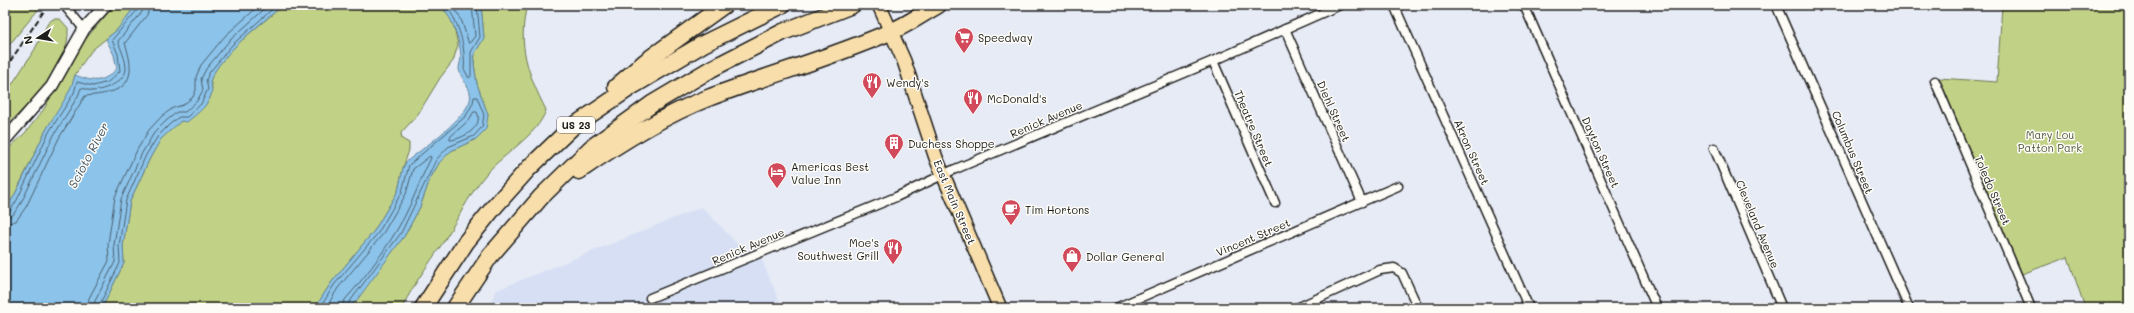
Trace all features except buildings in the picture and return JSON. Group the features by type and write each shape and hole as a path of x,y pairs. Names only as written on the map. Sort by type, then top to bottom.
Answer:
{"highway":[{"path":"572,127 645,62 724,5"},
{"name":"US 23","path":"423,308 466,242 494,206 529,168 572,127 634,85 696,48 782,5"},
{"path":"541,197 603,154 678,111 707,98 892,32 938,5"},
{"name":"US 23","path":"455,308 490,256 541,197 591,148 652,104 711,69 783,32 849,6"}],"main road":[{"name":"East Main Street","path":"879,5 892,32 943,175 1000,308"}],"street":[{"path":"64,5 84,29"},
{"path":"5,140 52,86 84,29 106,5"},
{"name":"Renick Avenue","path":"650,298 896,197 943,175 1213,61 1340,5"},
{"name":"Akron Street","path":"1394,5 1529,308"},
{"name":"Dayton Street","path":"1524,5 1657,308"},
{"name":"Columbus Street","path":"1776,5 1909,308"},
{"name":"Diehl Street","path":"1285,29 1362,202"},
{"name":"Theatre Street","path":"1213,61 1274,203"},
{"name":"Toledo Street","path":"1936,81 2031,308"},
{"name":"Cleveland Avenue","path":"1714,148 1782,308"},
{"name":"Vincent Street","path":"1116,308 1398,186"},
{"path":"1301,307 1380,270 1394,268 1402,272 1418,308"}],"shaded area":[{"path":"702,207 744,251 761,258 782,308 487,308 497,290"}],"green space":[{"path":"5,5 42,5 5,50"},
{"path":"115,5 136,5 117,30 92,50 75,75 71,91 46,130 13,198 5,211 5,152 26,132 44,109 77,49"},
{"path":"283,5 438,5 443,8 453,22 458,45 453,61 440,78 418,114 401,133 402,139 409,143 409,150 398,191 374,231 331,283 315,308 102,308 124,263 123,246 130,201 161,138 172,127 204,107 210,98 212,88 210,80 223,59 242,40"},
{"path":"481,5 527,5 523,34 526,59 529,72 546,110 536,128 486,174 471,195 402,308 349,308 405,235 420,207 430,179 439,163 451,151 476,139 488,115 477,84 474,64 475,53 484,38"},
{"name":"Mary Lou Patton Park","path":"2002,5 2129,5 2129,308 2085,308 2068,257 2022,274 1939,78 1997,82"},
{"path":"53,19 60,19 68,28 67,43 63,57 56,71 47,83 5,128 5,95 35,49 48,23"}],"water":[{"name":"Scioto River","path":"136,5 283,5 232,49 223,60 210,81 212,89 207,104 187,122 181,121 161,139 150,158 130,201 123,246 124,263 102,308 5,308 5,211 45,132 66,98 75,75 87,79 97,80 106,77 117,69 114,55 106,39 117,30"},
{"path":"438,5 481,5 484,38 475,53 474,64 477,84 488,115 486,129 476,139 451,151 439,163 430,179 420,207 405,235 357,300 349,308 315,308 331,283 374,231 398,191 403,168 406,162 450,127 458,119 469,103 469,90 459,69 461,57 457,36 447,14"}],"railway":[{"path":"5,69 48,5"}],"place":[{"name":"Speedway","path":"964,54"},
{"name":"Wendy's","path":"872,99"},
{"name":"McDonald's","path":"973,115"},
{"name":"Duchess Shoppe","path":"894,160"},
{"name":"Americas Best Value Inn","path":"777,189"},
{"name":"Tim Hortons","path":"1011,226"},
{"name":"Moe's Southwest Grill","path":"893,265"},
{"name":"Dollar General","path":"1072,273"}]}
